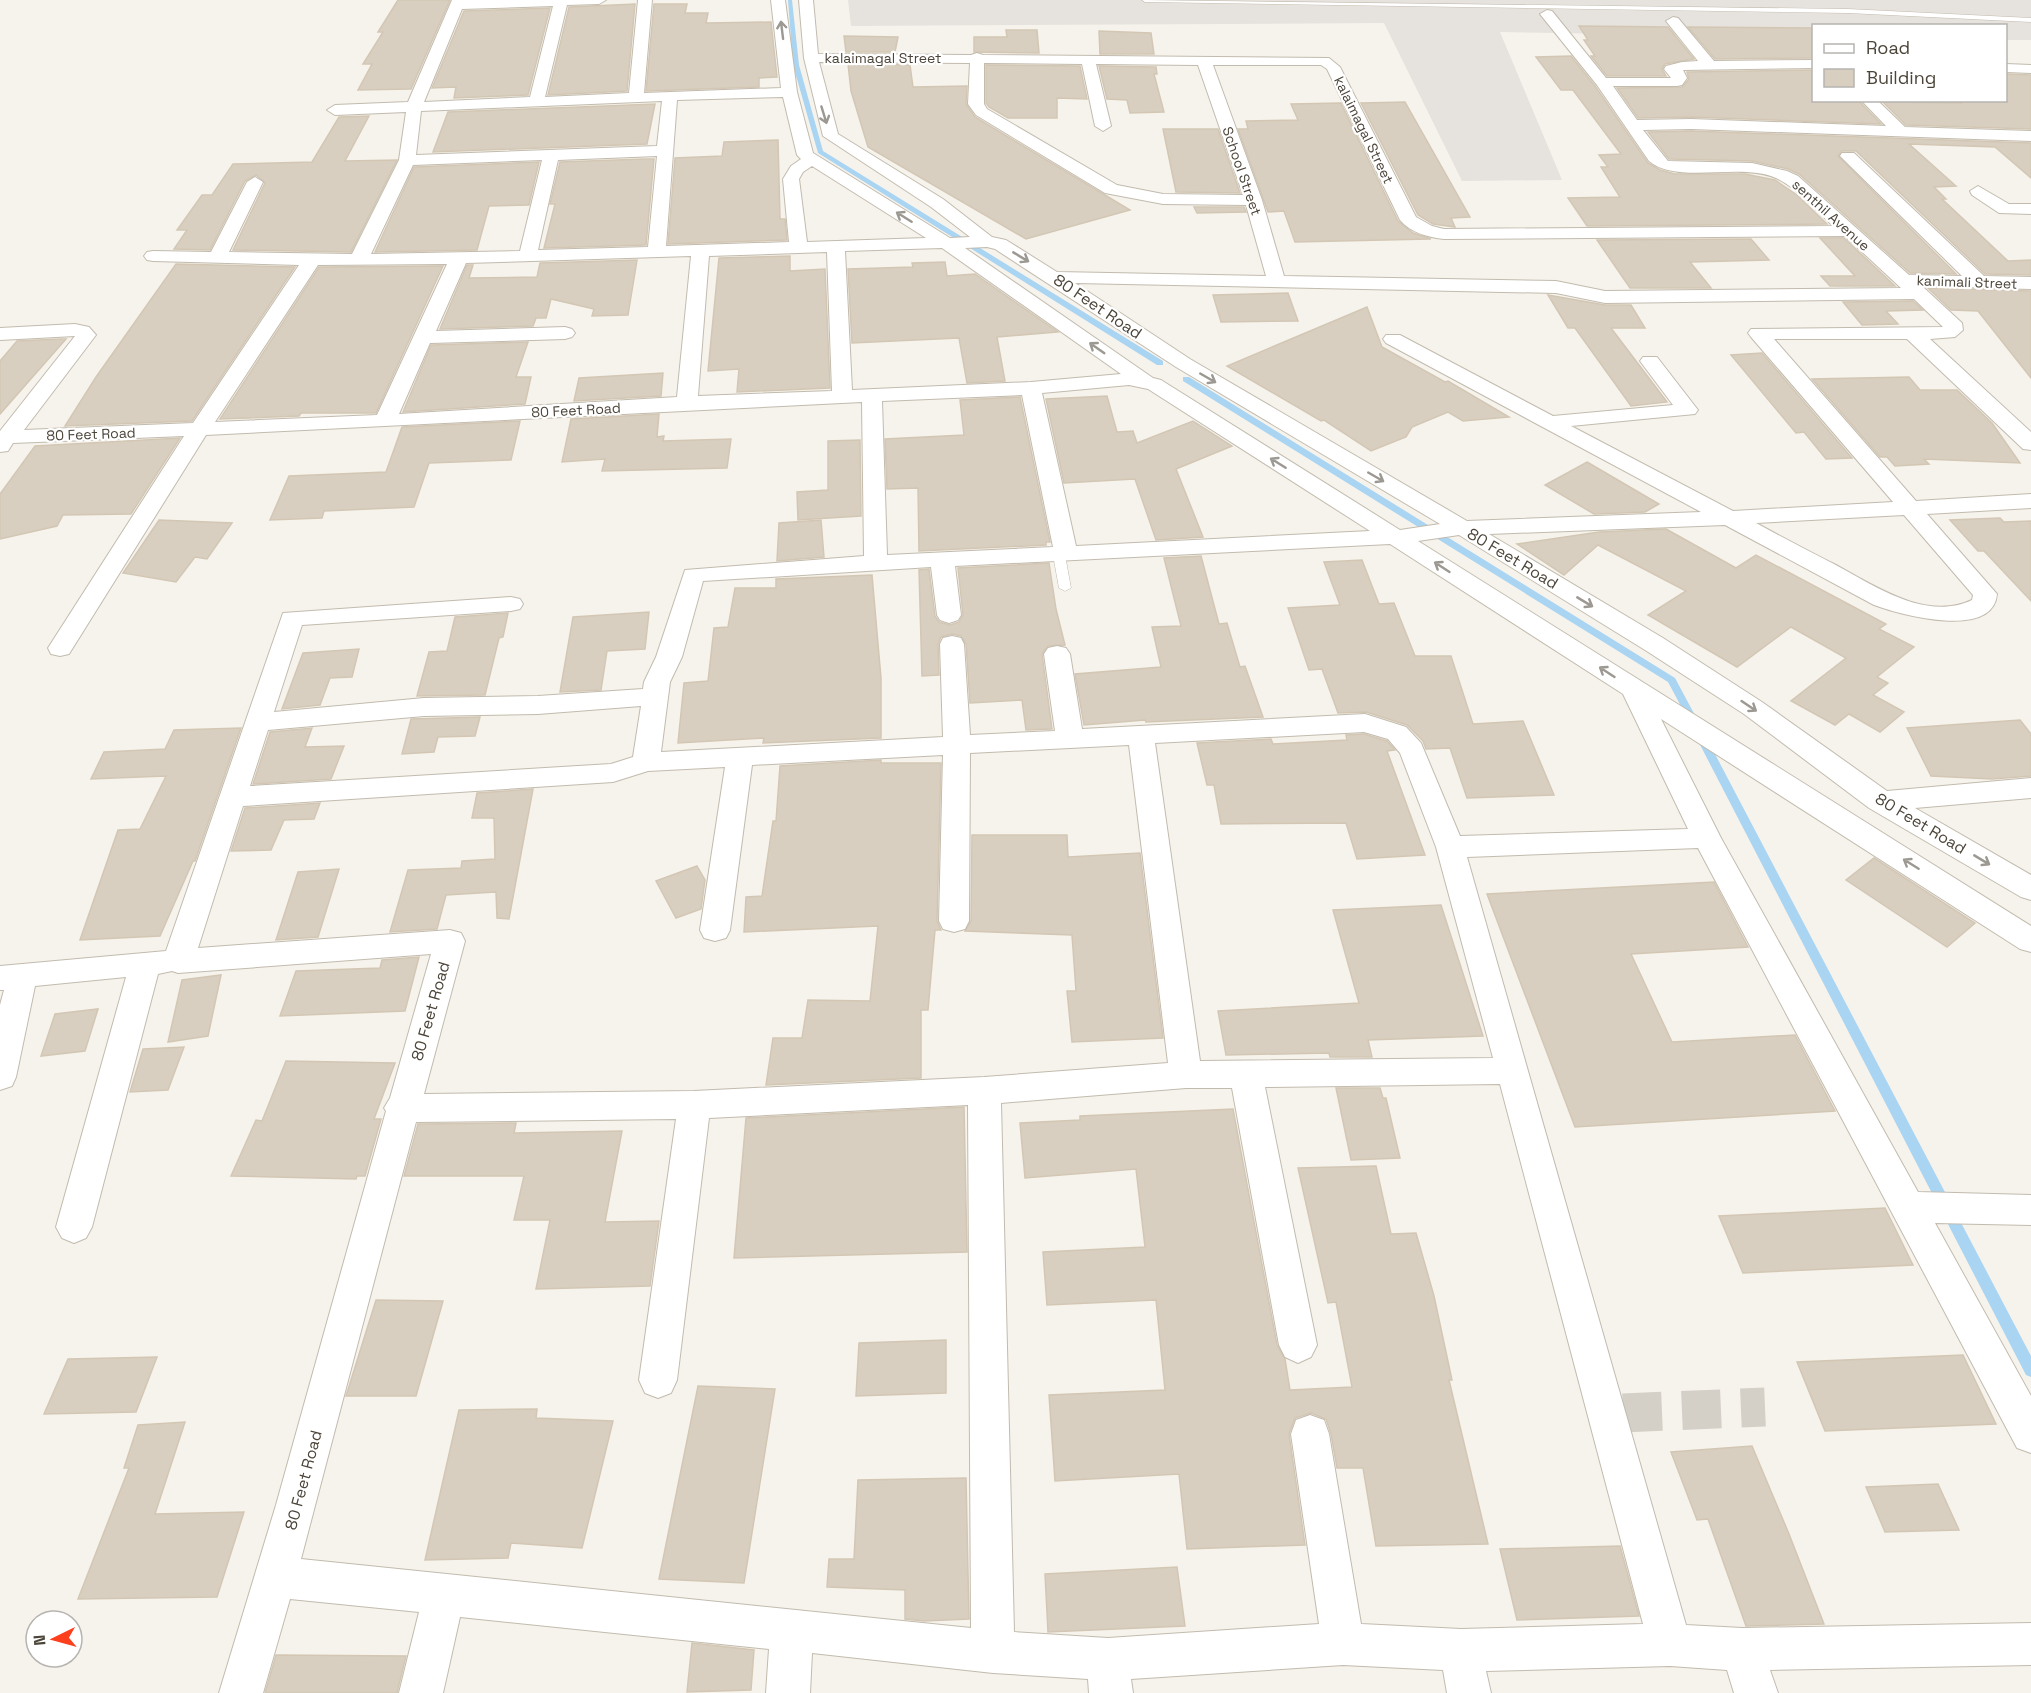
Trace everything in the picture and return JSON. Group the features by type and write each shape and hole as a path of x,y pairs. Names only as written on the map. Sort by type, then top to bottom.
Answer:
{"street":[{"path":"359,259 406,160 414,107 458,3 599,0"},
{"path":"636,98 645,0"},
{"path":"778,0 789,92 805,155 812,159 797,169 791,179 799,248"},
{"name":"kalaimagal Street","path":"806,0 811,58 977,57 1324,61 1333,67 1409,220 1430,232 1444,234 1849,231"},
{"path":"536,102 561,1"},
{"name":"senthil Avenue","path":"1547,14 1602,82 1655,159 1662,164 1674,167 1766,169 1781,173 1952,323 1953,330 1948,333 1912,333"},
{"path":"1673,21 1709,65"},
{"path":"977,57 976,104 981,112 1111,189 1129,195 1155,199 1252,200"},
{"name":"80 Feet Road","path":"811,58 831,136 937,203 987,242"},
{"path":"1088,59 1103,126"},
{"name":"School Street","path":"1203,60 1252,200 1277,282"},
{"path":"1602,82 1677,82 1680,78 1671,69 1676,66 1812,64"},
{"path":"2007,68 2031,69"},
{"path":"335,110 789,92"},
{"path":"656,253 670,96"},
{"path":"1871,102 1900,131"},
{"path":"1633,124 2031,136"},
{"path":"406,160 665,151"},
{"path":"528,256 551,155"},
{"path":"1848,156 1979,282"},
{"name":"80 Feet Road","path":"812,159 1163,376 1406,535 1656,704 2031,940"},
{"path":"218,256 255,182"},
{"path":"1978,191 2005,209 2031,209"},
{"path":"153,256 312,260 459,258 951,243"},
{"name":"80 Feet Road","path":"951,243 1000,244 1053,277 1163,376 1456,528 1654,644 1753,708 1882,801 2031,889"},
{"path":"836,247 842,396"},
{"path":"687,403 700,251"},
{"path":"385,421 459,258"},
{"path":"60,648 198,431 312,260"},
{"path":"1053,277 1556,287 1605,297 1918,293"},
{"name":"kanimali Street","path":"1904,280 2031,283"},
{"path":"0,334 75,330 82,331 86,335 2,440"},
{"path":"0,355 20,333"},
{"path":"425,337 565,333"},
{"path":"1393,339 1883,600 1908,609 1943,613 1973,611 1984,604 1986,594 1758,333 1912,333 2031,444"},
{"path":"1550,424 1562,420 1688,410 1650,361"},
{"name":"80 Feet Road","path":"2,440 687,403 1031,388 1163,376"},
{"path":"1031,388 1063,554"},
{"path":"872,395 876,563"},
{"path":"646,762 655,697 693,575 1406,535 1456,528 1729,518 2031,501"},
{"path":"942,560 949,615"},
{"path":"0,1077 11,977 178,960 292,618 511,604"},
{"path":"952,644 957,746 954,921"},
{"path":"1057,654 1070,740"},
{"path":"1633,689 1707,838 1916,1207 2031,1434"},
{"path":"257,722 424,708 538,705 655,697"},
{"path":"232,797 613,773 646,762 1365,723 1397,733 1412,749 1450,847 1513,1071 1615,1414 1670,1645"},
{"path":"1142,736 1186,1075"},
{"path":"715,930 740,757"},
{"path":"1820,807 2031,788"},
{"path":"1450,847 1707,838"},
{"name":"80 Feet Road","path":"178,960 450,940 401,1108 277,1577 241,1693"},
{"path":"74,1227 145,963"},
{"path":"401,1108 694,1106 984,1091 1186,1075 1513,1071"},
{"path":"1246,1074 1298,1345"},
{"path":"984,1091 993,1652"},
{"path":"658,1380 694,1106"},
{"path":"1916,1207 2031,1210"},
{"path":"1310,1434 1343,1644"},
{"path":"277,1577 993,1652 1109,1676 1343,1644 1461,1650 1670,1645 1742,1649 2031,1644"},
{"path":"421,1693 444,1594"},
{"path":"788,1693 792,1630"},
{"path":"1742,1649 1756,1693"},
{"path":"1461,1650 1469,1693"}],"lane":[{"path":"1145,0 1848,11 2031,20"},
{"path":"1835,0 1848,11"},
{"path":"1063,554 1065,588"}],"shaded area":[{"path":"848,0 2031,0 2031,40 2007,40 2007,24 1812,24 1812,37 1500,32 1562,180 1462,181 1384,23 851,26"}],"building":[{"path":"398,0 450,0 411,89 358,90 372,64 363,64 383,32 378,32"},
{"path":"635,4 627,91 548,95 569,7"},
{"path":"654,4 687,4 685,13 708,13 706,23 771,22 777,77 759,78 759,87 646,91"},
{"path":"550,8 528,95 454,98 456,87 432,88 464,11"},
{"path":"1579,26 1668,27 1694,59 1665,64 1662,69 1666,76 1607,76 1591,56 1595,56 1584,40 1588,40"},
{"path":"1688,27 1812,28 1812,58 1715,59"},
{"path":"1006,30 1037,30 1039,53 974,52 974,37 1007,37"},
{"path":"1099,31 1151,33 1154,54 1100,54"},
{"path":"844,36 898,37 895,52 846,52"},
{"path":"1571,56 1595,86 1648,163 1660,170 1675,174 1745,174 1775,180 1797,195 1827,224 1587,226 1568,198 1620,197 1601,167 1608,167 1599,155 1621,154 1573,90 1561,90 1536,57"},
{"path":"848,64 910,65 913,87 967,86 966,104 975,117 1130,210 1026,239 868,147 851,91"},
{"path":"986,65 1080,66 1087,99 1057,98 1057,118 1008,118 986,103"},
{"path":"1099,66 1156,67 1157,74 1154,74 1164,112 1130,113 1127,100 1107,99"},
{"path":"1812,70 1812,102 1860,102 1881,124 1691,117 1638,118 1617,88 1682,87 1689,79 1687,72"},
{"path":"2007,74 2031,75 2031,129 1906,125 1883,102 2007,102"},
{"path":"1405,102 1470,217 1451,218 1455,227 1433,224 1418,215 1361,103"},
{"path":"1341,103 1398,221 1413,233 1431,239 1295,242 1284,211 1268,212 1238,129 1248,129 1246,121 1298,120 1291,104"},
{"path":"655,104 647,144 433,152 448,112"},
{"path":"369,116 345,161 397,160 351,252 233,250 265,183 256,175 245,181 210,250 174,249 187,230 177,230 202,195 212,195 233,164 312,162 339,117"},
{"path":"1163,129 1218,129 1240,193 1176,192"},
{"path":"1691,131 2031,143 2031,178 1995,147 1909,144 1956,186 1934,187 1946,199 1942,199 2008,261 2031,260 2031,275 1985,274 1856,151 1842,151 1838,156 1956,274 1910,273 1799,174 1788,169 1752,161 1669,159 1648,132"},
{"path":"778,140 780,219 785,219 787,240 668,244 675,158 722,156 724,142"},
{"path":"654,159 646,245 544,248 555,204 550,204 560,162"},
{"path":"539,162 529,205 489,206 477,250 375,252 414,167"},
{"path":"1194,207 1244,207 1246,212 1197,213"},
{"path":"1820,238 1844,238 1895,286 1830,286 1821,276 1855,276"},
{"path":"1751,239 1769,260 1690,262 1711,288 1630,288 1597,240"},
{"path":"790,256 790,271 825,269 830,388 737,392 739,369 708,371 719,258"},
{"path":"637,260 628,315 592,316 594,309 551,299 546,318 536,318 533,326 440,329 467,265 473,265 469,278 537,277 540,263"},
{"path":"945,262 947,276 975,274 1058,332 997,337 1005,381 967,383 959,338 852,343 848,269 913,267 912,263"},
{"path":"176,264 295,267 192,421 65,426 96,377"},
{"path":"443,266 376,413 301,413 299,416 220,419 319,267"},
{"path":"1928,288 2031,291 2031,378 1978,311 1951,310"},
{"path":"1288,293 1298,321 1221,322 1213,295"},
{"path":"1548,295 1605,305 1631,305 1645,328 1611,328 1667,402 1631,406 1575,328 1568,328"},
{"path":"1913,301 1923,310 1886,311 1898,324 1862,325 1843,302"},
{"path":"1367,307 1382,347 1445,382 1448,381 1509,417 1463,421 1448,412 1412,427 1406,437 1371,451 1324,420 1321,421 1227,366"},
{"path":"66,339 0,414 0,361 17,341"},
{"path":"528,342 516,377 531,377 525,404 403,412 431,345"},
{"path":"1762,353 1852,458 1826,459 1804,432 1796,433 1731,355"},
{"path":"663,373 661,396 574,401 579,378"},
{"path":"1909,377 1920,390 1957,390 1992,423 2020,463 1924,459 1929,464 1895,466 1887,457 1880,457 1812,379"},
{"path":"1107,396 1117,432 1133,431 1137,443 1193,421 1232,446 1176,469 1203,537 1156,540 1135,479 1064,483 1046,399"},
{"path":"1020,397 1050,542 1046,542 1046,545 919,551 918,488 887,489 885,439 964,435 960,400"},
{"path":"659,414 657,437 664,436 663,441 731,439 727,468 602,471 605,459 562,462 571,419"},
{"path":"520,421 511,460 429,463 414,507 324,511 322,518 270,520 289,476 386,472 402,427"},
{"path":"180,438 131,514 63,515 57,526 0,539 0,494 35,446"},
{"path":"860,440 861,516 798,520 797,492 828,490 828,441"},
{"path":"1587,462 1659,504 1645,512 1594,514 1545,485"},
{"path":"2000,518 2004,522 2031,521 2031,601 1984,551 1978,551 1950,520"},
{"path":"159,520 232,523 207,559 195,557 176,582 123,573"},
{"path":"821,520 824,557 777,561 779,523"},
{"path":"1666,529 1736,568 1756,555 1886,624 1879,629 1914,647 1877,677 1888,683 1873,695 1904,712 1880,732 1849,714 1835,725 1791,701 1846,658 1791,627 1737,667 1648,615 1686,591 1598,545 1564,575 1517,544 1599,532"},
{"path":"1201,556 1219,624 1227,623 1240,667 1245,666 1263,717 1146,722 1145,720 1084,725 1075,674 1161,667 1152,627 1181,626 1164,558"},
{"path":"1362,560 1379,604 1394,603 1415,656 1451,656 1473,724 1523,721 1554,795 1467,798 1450,748 1426,749 1423,741 1407,725 1366,712 1338,713 1322,669 1309,670 1288,608 1340,605 1324,562"},
{"path":"1049,563 1056,609 1065,645 1048,646 1042,654 1052,729 1026,730 1022,700 970,703 966,644 961,636 952,634 941,637 938,644 939,675 922,676 919,570 929,569 935,616 939,622 950,625 959,622 963,615 958,568"},
{"path":"872,575 881,678 881,738 763,743 764,738 678,743 684,683 708,681 714,628 728,627 735,588 776,588 776,579"},
{"path":"649,612 645,649 607,651 601,690 560,692 573,617"},
{"path":"508,613 503,637 499,638 485,695 417,696 429,652 447,651 455,617"},
{"path":"359,649 352,677 330,678 320,705 282,709 303,653"},
{"path":"480,717 475,736 438,737 434,752 402,754 411,719"},
{"path":"2020,720 2031,734 2031,776 1992,779 1931,776 1907,728"},
{"path":"241,728 195,861 193,861 160,936 80,940 118,830 140,829 166,776 91,779 104,752 165,749 174,730"},
{"path":"312,728 305,747 344,746 331,779 253,784 270,732"},
{"path":"1364,734 1387,741 1395,750 1387,751 1425,855 1357,859 1346,823 1221,824 1214,785 1207,785 1197,743 1271,739 1273,744 1347,740 1346,735"},
{"path":"881,760 881,763 941,763 937,921 941,930 935,930 928,1010 921,1010 921,1078 766,1085 773,1038 802,1038 808,1000 870,1001 878,926 744,932 746,897 762,896 773,821 776,821 780,766"},
{"path":"533,789 509,919 497,918 496,892 446,895 437,929 390,932 408,870 461,868 462,861 495,859 494,818 472,818 477,793"},
{"path":"320,803 314,819 284,820 271,850 231,851 245,808"},
{"path":"972,835 1067,835 1068,857 1140,853 1163,1038 1072,1042 1067,991 1076,991 1072,935 965,931 971,921"},
{"path":"1874,858 1975,923 1947,947 1846,880"},
{"path":"697,866 705,880 701,909 676,918 656,881"},
{"path":"339,869 318,937 276,940 298,872"},
{"path":"1714,882 1748,947 1631,954 1672,1042 1795,1035 1835,1111 1575,1127 1487,894"},
{"path":"1441,905 1483,1036 1368,1040 1372,1057 1330,1057 1329,1053 1226,1055 1218,1011 1359,1003 1333,910"},
{"path":"419,957 405,1011 280,1016 296,971 380,968 382,960"},
{"path":"221,975 208,1036 168,1042 182,980"},
{"path":"98,1009 85,1051 41,1056 55,1014"},
{"path":"184,1047 168,1090 130,1092 143,1049"},
{"path":"286,1061 395,1063 374,1119 381,1119 365,1176 357,1176 356,1179 231,1176 256,1120 262,1121"},
{"path":"1336,1088 1380,1088 1383,1098 1386,1098 1400,1158 1351,1160"},
{"path":"964,1107 967,1252 734,1258 746,1118"},
{"path":"1233,1109 1277,1345 1285,1359 1290,1390 1352,1387 1336,1302 1328,1303 1298,1168 1376,1166 1391,1234 1416,1233 1434,1296 1452,1380 1449,1380 1488,1544 1376,1546 1363,1468 1337,1468 1326,1419 1311,1413 1295,1418 1289,1434 1305,1545 1187,1549 1179,1474 1055,1481 1049,1395 1165,1390 1156,1300 1047,1305 1043,1252 1145,1247 1136,1169 1025,1178 1020,1123 1080,1120 1080,1116"},
{"path":"516,1123 514,1133 622,1131 605,1222 659,1221 650,1286 536,1289 550,1220 514,1220 524,1176 404,1176 418,1124"},
{"path":"1885,1208 1913,1265 1743,1273 1719,1216"},
{"path":"376,1300 443,1301 416,1396 346,1396"},
{"path":"946,1340 946,1393 856,1396 859,1343"},
{"path":"1963,1355 1996,1424 1825,1431 1797,1362"},
{"path":"157,1357 136,1412 44,1414 68,1359"},
{"path":"698,1386 775,1389 744,1583 659,1579"},
{"path":"537,1409 536,1418 613,1421 582,1548 511,1543 508,1558 425,1560 459,1410"},
{"path":"185,1422 155,1514 244,1512 217,1597 78,1599 129,1468 124,1468 138,1425"},
{"path":"1752,1446 1824,1624 1746,1626 1708,1519 1697,1520 1671,1452"},
{"path":"966,1478 969,1619 924,1621 905,1619 905,1590 827,1587 829,1559 854,1559 858,1480"},
{"path":"1938,1484 1959,1530 1885,1532 1866,1487"},
{"path":"1620,1546 1639,1616 1517,1620 1500,1549"},
{"path":"1177,1567 1185,1626 1048,1632 1045,1574"},
{"path":"692,1643 754,1650 751,1690 687,1692"},
{"path":"276,1655 406,1656 397,1693 265,1693"}],"waterway":[{"path":"790,0 796,65 820,152 1160,363"},
{"path":"1186,379 1672,680 1693,721"},
{"path":"1700,735 2031,1370"}],"tunnel":[{"path":"1623,1413 1765,1407"}]}
